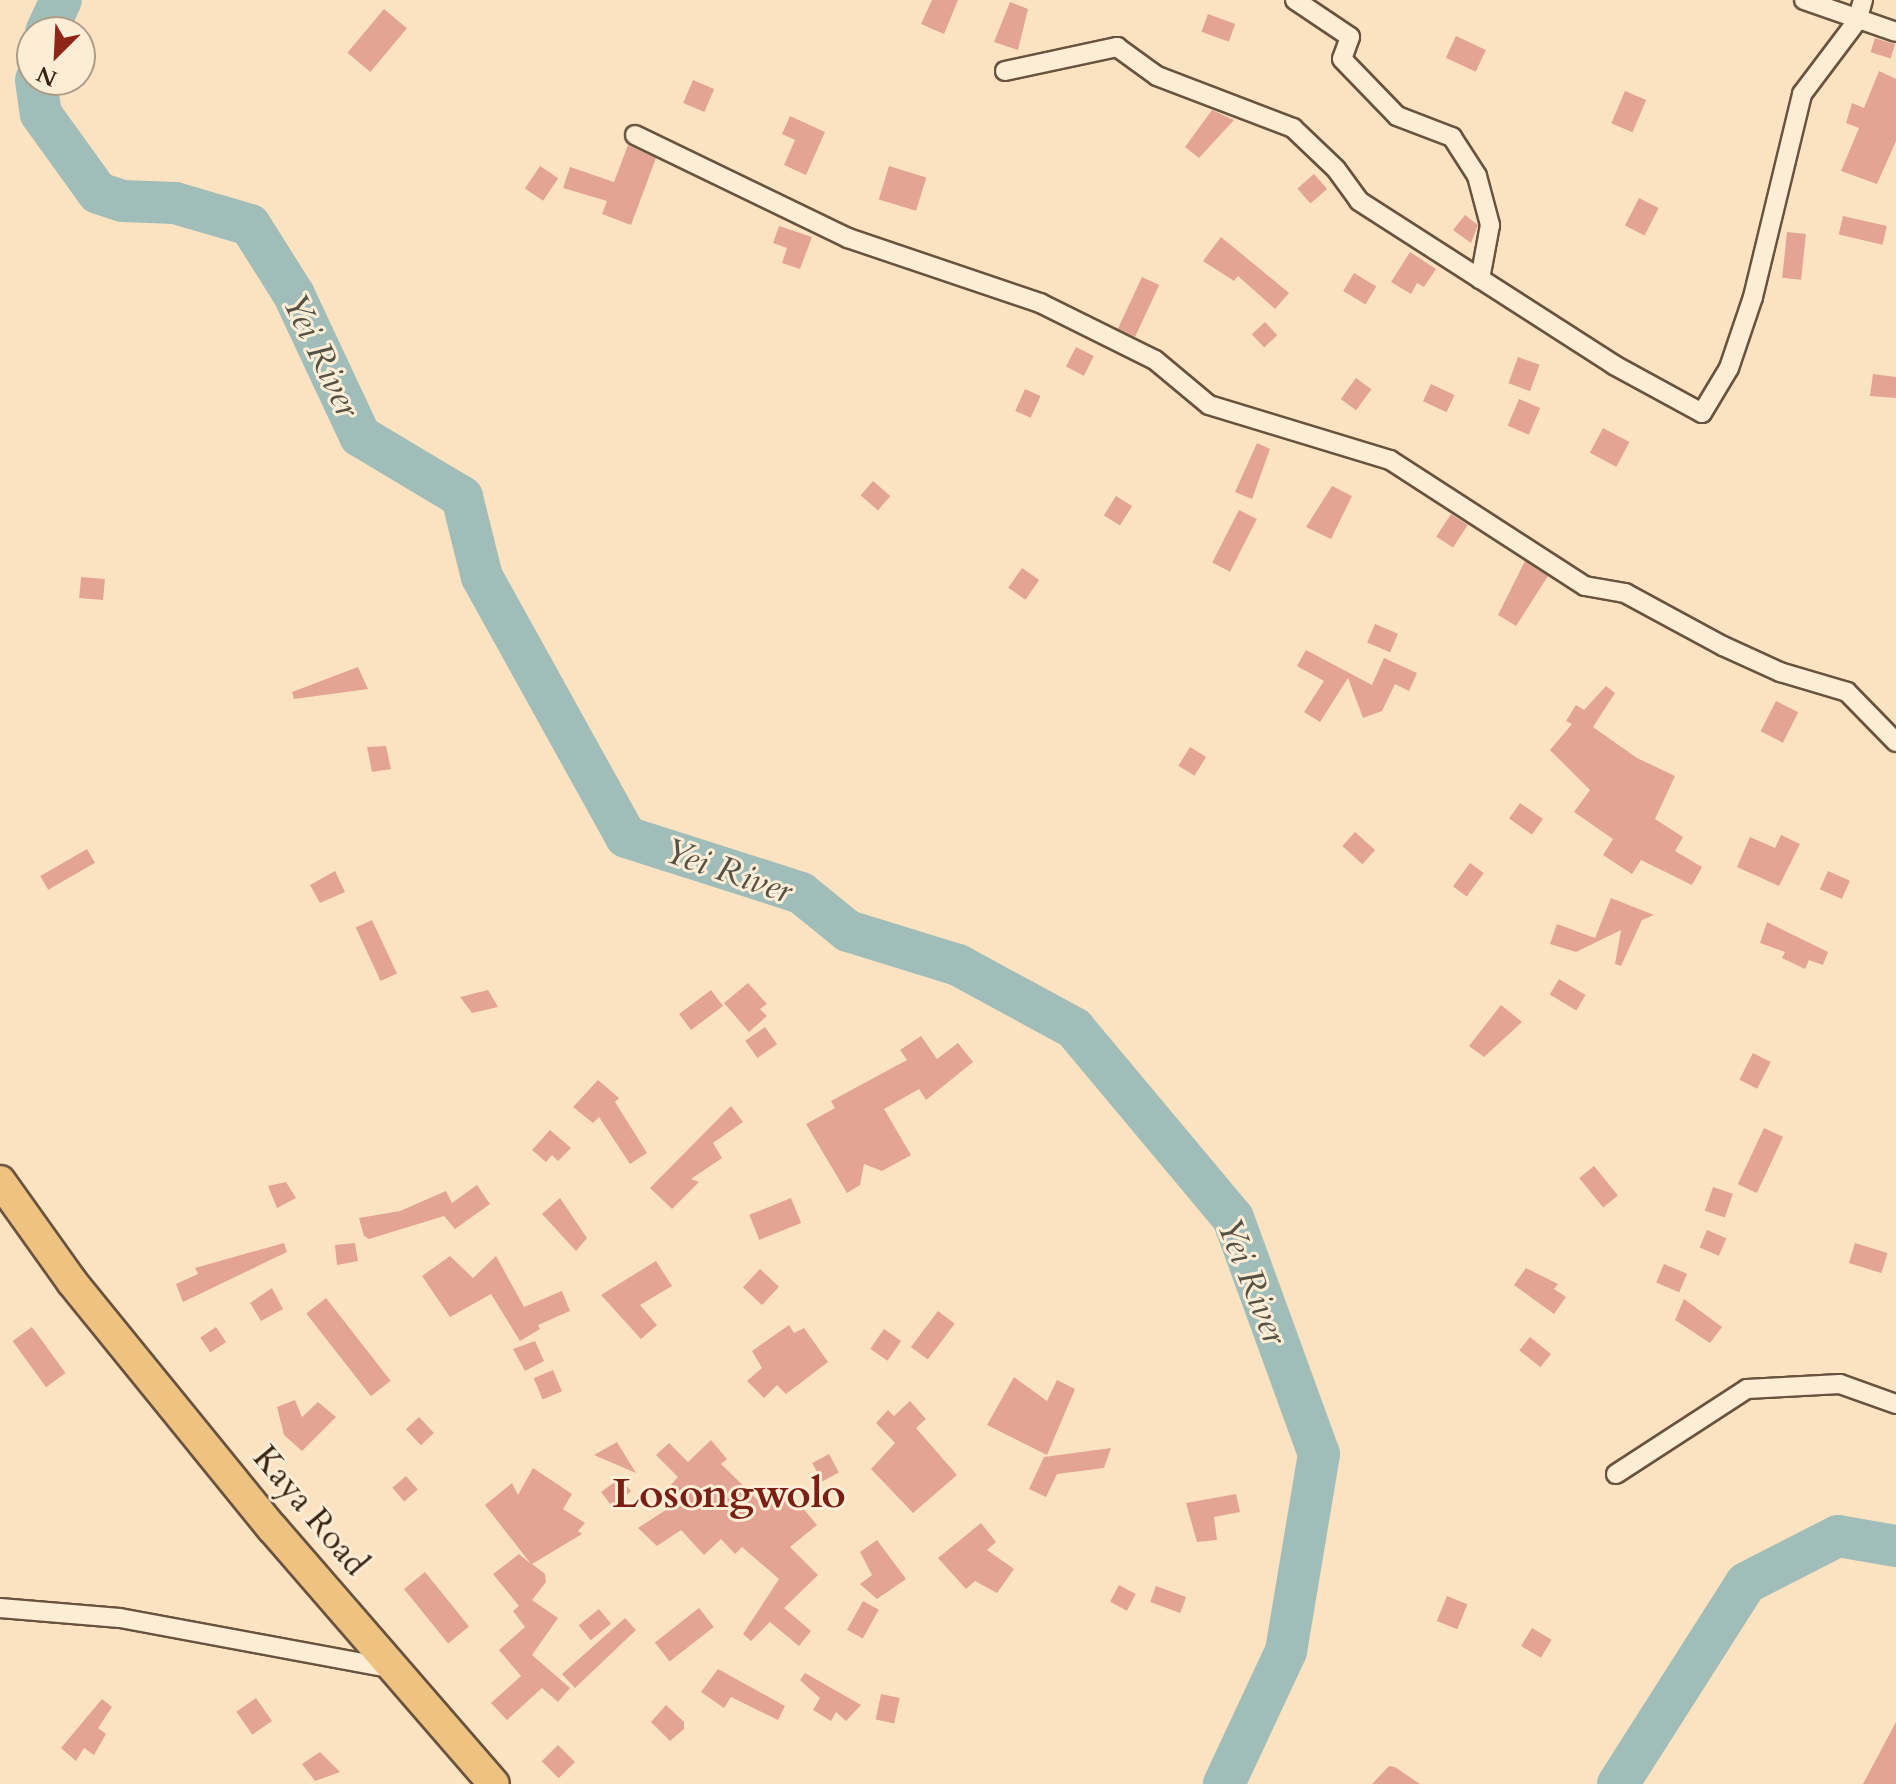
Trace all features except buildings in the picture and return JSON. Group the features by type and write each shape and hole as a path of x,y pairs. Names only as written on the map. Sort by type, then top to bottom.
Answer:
{"main road":[{"name":"Kaya Road","path":"0,1181 72,1282 494,1784"}],"street":[{"path":"1295,0 1350,37 1342,59 1397,116 1452,137 1477,176 1490,225 1480,279"},
{"path":"1804,0 1857,21 1896,32"},
{"path":"1005,71 1117,47 1157,76 1293,128 1336,169 1359,201 1614,365 1702,413 1729,368 1753,297 1802,94 1857,21 1863,0"},
{"path":"635,135 848,238 1040,303 1155,360 1209,405 1390,460 1585,586 1625,593 1752,659 1847,692 1896,742"},
{"path":"1616,1474 1747,1389 1840,1384 1896,1404"},
{"path":"0,1608 120,1618 395,1669"}],"waterway":[{"name":"Yei River","path":"54,16 61,0"},
{"name":"Yei River","path":"38,96 41,114 98,193 123,201 175,203 250,225 294,295 360,436 462,497 482,577 626,837 801,893 848,931 958,965 1074,1028 1233,1218 1319,1454 1286,1651 1224,1784"},
{"name":"Yei River","path":"1618,1784 1746,1583 1838,1536 1896,1546"}],"district":[{"name":"Losongwolo","path":"729,1494"}]}
